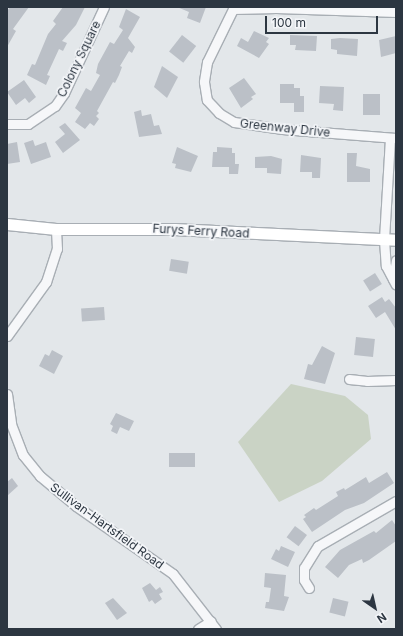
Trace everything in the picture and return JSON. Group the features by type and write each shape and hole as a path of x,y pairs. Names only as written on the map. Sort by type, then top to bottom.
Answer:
{"main road":[{"name":"Furys Ferry Road","path":"7,224 56,228 174,229 396,240"}],"street":[{"name":"Colony Square","path":"7,124 28,124 55,106 64,93 104,7"},
{"name":"Greenway Drive","path":"393,138 241,123 219,113 207,100 204,82 207,62 233,8 396,12"},
{"path":"393,138 384,240 386,266 395,282"},
{"path":"7,336 46,282 56,249 56,228"},
{"path":"395,282 396,260"},
{"path":"349,379 366,381 396,380"},
{"name":"Sullivan-Hartsfield Road","path":"7,394 11,424 23,455 40,476 76,506 173,574 216,629"},
{"path":"309,588 304,580 304,568 318,546 396,501"},
{"path":"198,629 211,621"}],"green space":[{"path":"291,384 345,396 368,415 371,439 322,481 279,502 238,442"}],"building":[{"path":"10,7 29,7 13,29 16,31 7,47 7,11"},
{"path":"63,7 85,7 76,25 62,41 67,43 63,51 59,49 47,75 50,76 46,85 27,75 32,64 35,65 48,34 56,24 53,21"},
{"path":"177,7 206,7 200,23 187,18 189,12"},
{"path":"126,9 140,17 128,38 135,47 132,53 129,51 120,66 122,67 115,83 113,82 97,111 99,113 96,116 99,119 94,126 90,123 85,129 75,122 81,113 75,108 86,88 91,91 100,75 96,73 98,64 110,42 114,44 123,30 119,27"},
{"path":"254,31 269,38 266,42 269,44 259,58 237,46 241,38 248,42"},
{"path":"182,35 196,46 183,63 169,52"},
{"path":"290,35 317,36 316,51 295,50 296,45 290,45"},
{"path":"396,36 396,53 381,57 379,40"},
{"path":"331,39 358,39 357,56 337,54 337,50 331,49"},
{"path":"162,66 178,77 167,98 154,87"},
{"path":"244,78 256,94 251,97 253,99 241,108 229,88"},
{"path":"24,80 36,97 29,103 25,98 16,105 7,92"},
{"path":"280,84 294,84 294,88 300,88 300,96 304,96 304,112 294,112 294,103 280,103"},
{"path":"320,86 344,87 343,111 333,110 334,104 319,103"},
{"path":"363,94 380,94 380,115 363,115"},
{"path":"141,110 142,116 151,114 154,126 159,125 162,134 139,137 134,112"},
{"path":"65,123 80,140 63,153 55,142 65,134 59,127"},
{"path":"33,140 35,146 46,142 51,157 31,164 24,143"},
{"path":"17,142 20,162 7,164 7,144"},
{"path":"177,147 198,156 191,172 175,168 176,164 172,163"},
{"path":"217,147 232,148 232,153 235,153 235,164 239,164 238,174 229,174 229,167 212,167 213,152 217,152"},
{"path":"347,153 357,153 356,166 370,169 370,182 347,182"},
{"path":"301,155 321,158 320,178 312,178 312,172 300,172"},
{"path":"271,156 282,159 281,174 267,173 267,168 255,168 255,157"},
{"path":"171,259 189,262 187,274 169,271"},
{"path":"375,273 382,284 370,291 363,280"},
{"path":"382,297 385,302 389,299 396,308 396,330 385,312 376,318 368,306"},
{"path":"104,307 105,320 82,322 81,309"},
{"path":"356,337 375,339 373,357 354,355"},
{"path":"322,346 335,353 325,384 304,379 308,364 312,365"},
{"path":"52,350 63,356 54,374 39,366 45,354 49,356"},
{"path":"116,413 134,421 129,431 120,427 117,434 111,431 113,426 110,424"},
{"path":"169,453 195,453 195,467 169,467"},
{"path":"387,472 394,483 364,503 345,510 312,532 303,519 306,517 304,515 314,508 316,510 338,496 336,492 344,488 345,490 366,477 369,483"},
{"path":"12,478 18,486 7,496 7,482"},
{"path":"392,520 396,526 396,541 369,560 363,563 362,559 349,565 338,578 325,567 340,550 374,531 376,533"},
{"path":"295,526 307,535 299,546 287,537"},
{"path":"281,546 295,552 288,567 271,559 276,549 279,551"},
{"path":"265,573 286,575 284,596 289,597 284,611 265,608 266,602 269,602 271,588 264,587"},
{"path":"150,583 156,590 160,587 163,592 159,594 162,599 155,604 152,600 149,602 142,588"},
{"path":"113,598 127,613 117,620 105,603"},
{"path":"333,598 349,602 345,616 329,613"}]}
